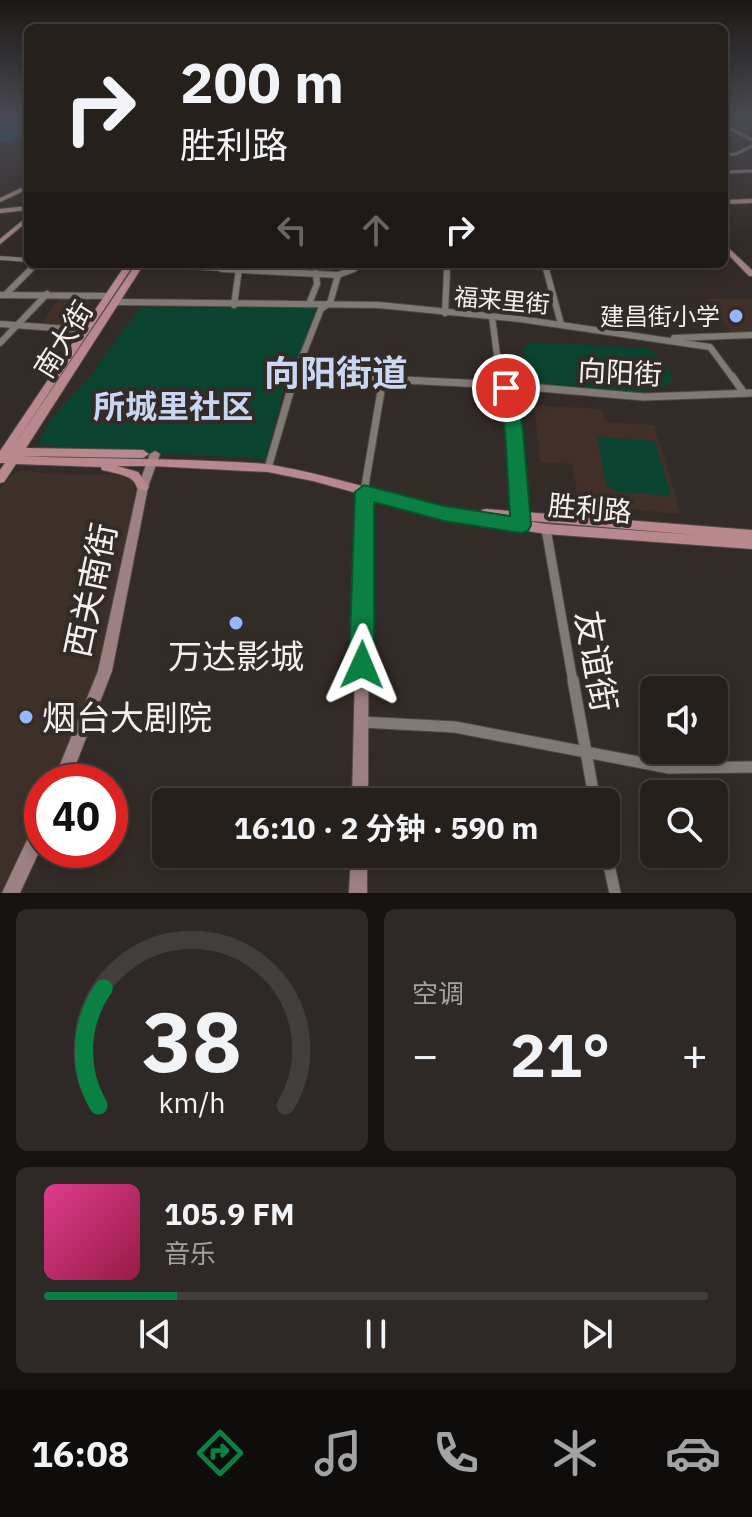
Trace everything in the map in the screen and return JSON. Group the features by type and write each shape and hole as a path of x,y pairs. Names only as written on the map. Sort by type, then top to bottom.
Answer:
{"main road":[{"name":"南大街","path":"8,454 133,268"},
{"name":"南大街","path":"0,479 8,454 84,330 111,299"},
{"name":"胜利路","path":"8,454 86,463 153,458"},
{"name":"胜利路","path":"8,454 269,465 444,513 520,521 752,535"},
{"path":"86,463 134,475 143,487"},
{"name":"胜利路","path":"520,521 546,529 752,544"}],"street":[{"path":"728,172 752,171"},
{"path":"0,200 24,189"},
{"path":"728,201 752,201"},
{"path":"0,212 24,210"},
{"path":"0,242 24,221"},
{"path":"728,247 752,272"},
{"path":"0,258 24,260"},
{"path":"3,294 32,268"},
{"path":"197,268 338,275 357,268"},
{"path":"445,313 447,268"},
{"path":"546,268 561,324"},
{"path":"234,305 238,270"},
{"path":"309,304 317,284 316,273"},
{"path":"269,465 290,392 290,379 295,375 321,309 330,303 338,275"},
{"name":"福来里街","path":"3,294 234,305 330,303 561,324 710,347 748,393"},
{"path":"0,343 47,294"},
{"path":"492,317 500,381 509,391 520,521"},
{"path":"0,324 84,330"},
{"name":"福来里街","path":"670,339 752,335"},
{"name":"向阳街","path":"295,375 504,385 644,397 748,393"},
{"path":"360,788 365,490 383,379"},
{"name":"西关南街","path":"68,764 105,671 143,487 153,458"},
{"name":"友谊街","path":"546,529 592,788"},
{"path":"361,722 455,727 669,768 752,767"},
{"path":"11,893 24,865"},
{"path":"358,893 359,868"},
{"path":"610,868 615,893"}],"shaded area":[{"path":"62,296 94,296 73,325 41,323"},
{"name":"建昌街小学","path":"705,299 752,300 752,331 732,332"},
{"path":"534,405 602,409 605,422 654,425 681,514 579,505 572,464 540,462"},
{"path":"22,470 53,474 121,475 131,480 135,489 131,531 102,663 64,764 24,764 24,846 0,893 0,490 11,474"}],"green space":[{"path":"139,308 316,308 298,361 288,372 266,459 38,445 50,420 91,375"},
{"path":"533,342 648,348 667,364 673,380 647,390 628,391 586,390 534,383 526,377 523,347"},
{"path":"597,437 655,441 671,496 616,492 606,485"}],"place":[{"name":"建昌街小学","path":"736,316"},
{"name":"万达影城","path":"236,623"},
{"name":"烟台大剧院","path":"26,717"}],"district":[{"name":"向阳街道","path":"336,372"},
{"name":"所城里社区","path":"173,406"}],"route":[{"path":"362,665 364,492 444,513 521,525 514,430 506,388"}]}
